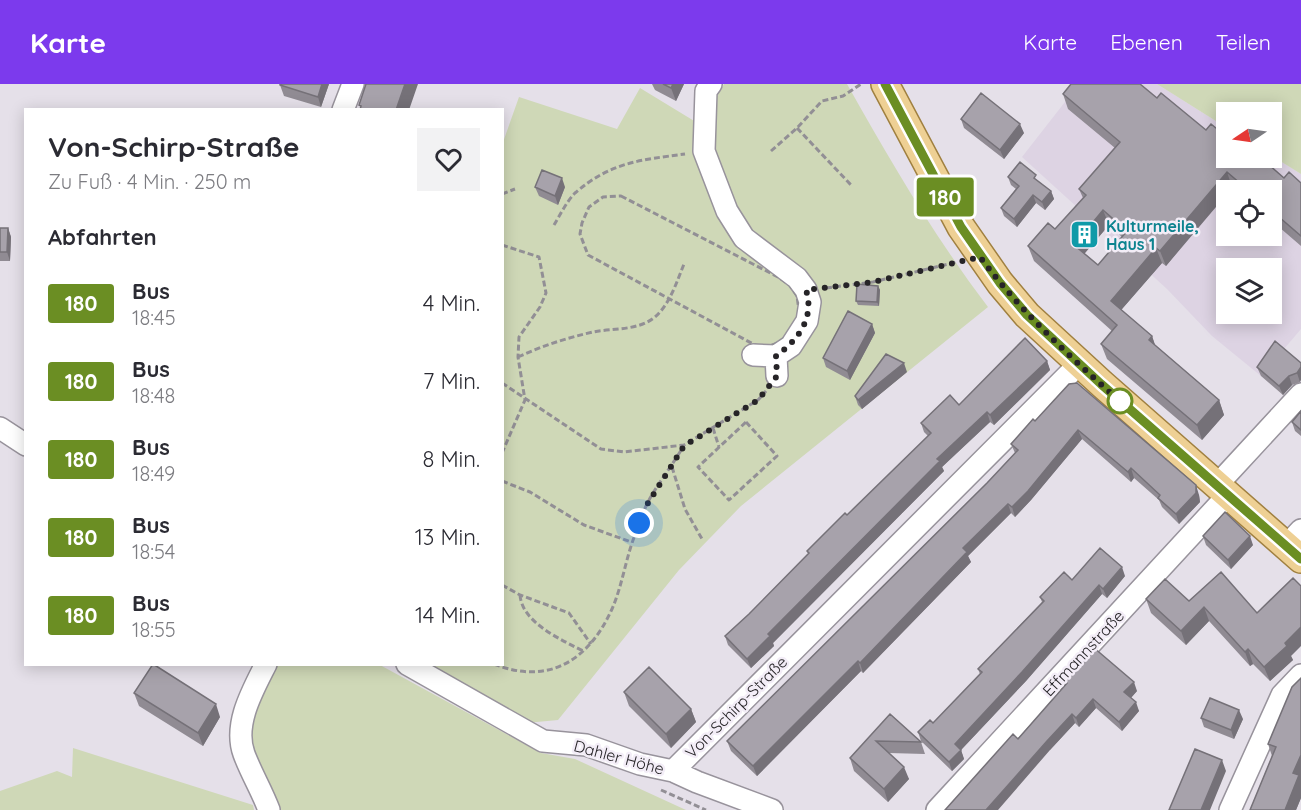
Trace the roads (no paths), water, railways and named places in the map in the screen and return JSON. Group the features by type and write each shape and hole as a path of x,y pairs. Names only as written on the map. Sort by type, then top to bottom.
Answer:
{"main road":[{"path":"885,84 961,227 980,257 1027,315 1079,364 1223,490 1296,545"}],"street":[{"path":"344,108 353,84"},
{"path":"711,84 706,91 704,151 727,211 744,238 780,272 797,278 806,290 810,302 807,321 777,366 753,355"},
{"name":"Von-Schirp-Straße","path":"673,771 1079,364"},
{"name":"Effmannstraße","path":"937,810 1223,490 1301,394"},
{"path":"0,428 24,444"},
{"path":"265,666 246,705 241,733 243,752 269,810"},
{"name":"Dahler Höhe","path":"411,666 543,741 586,745 640,764 673,771 772,810"},
{"path":"1230,810 1282,695 1301,675"}],"place":[{"name":"Kulturmeile, Haus 1","path":"1085,235"}]}
